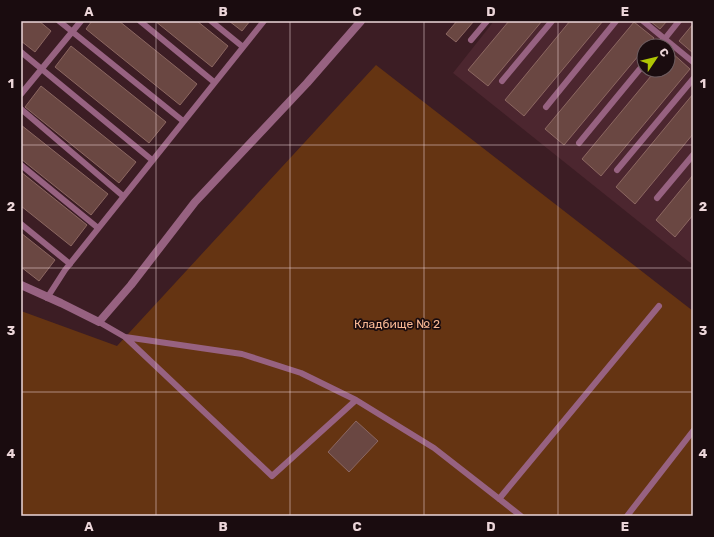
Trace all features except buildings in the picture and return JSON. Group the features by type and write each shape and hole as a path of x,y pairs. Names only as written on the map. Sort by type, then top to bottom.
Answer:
{"street":[{"path":"21,285 99,322 131,285 195,202 306,83 361,21"}],"lane":[{"path":"59,21 183,121"},
{"path":"21,94 81,21"},
{"path":"140,21 214,82"},
{"path":"211,21 243,47"},
{"path":"47,298 70,264 123,196 264,21"},
{"path":"471,40 487,21"},
{"path":"502,81 552,21"},
{"path":"546,107 616,21"},
{"path":"643,21 664,38"},
{"path":"666,38 680,21"},
{"path":"676,48 693,62"},
{"path":"21,52 152,160"},
{"path":"579,143 636,74"},
{"path":"617,170 693,79"},
{"path":"21,109 123,196"},
{"path":"657,198 693,155"},
{"path":"21,165 98,228"},
{"path":"21,224 70,264"},
{"path":"499,499 659,306"},
{"path":"99,322 125,337 272,476 356,400"},
{"path":"125,337 170,342 242,354 301,373 356,400 434,448 521,516"},
{"path":"626,516 693,431"}],"shaded area":[{"path":"494,21 693,21 693,265 453,73"}],"green space":[{"name":"Кладбище № 2","path":"376,65 693,311 693,516 21,516 21,311 117,346"}]}
